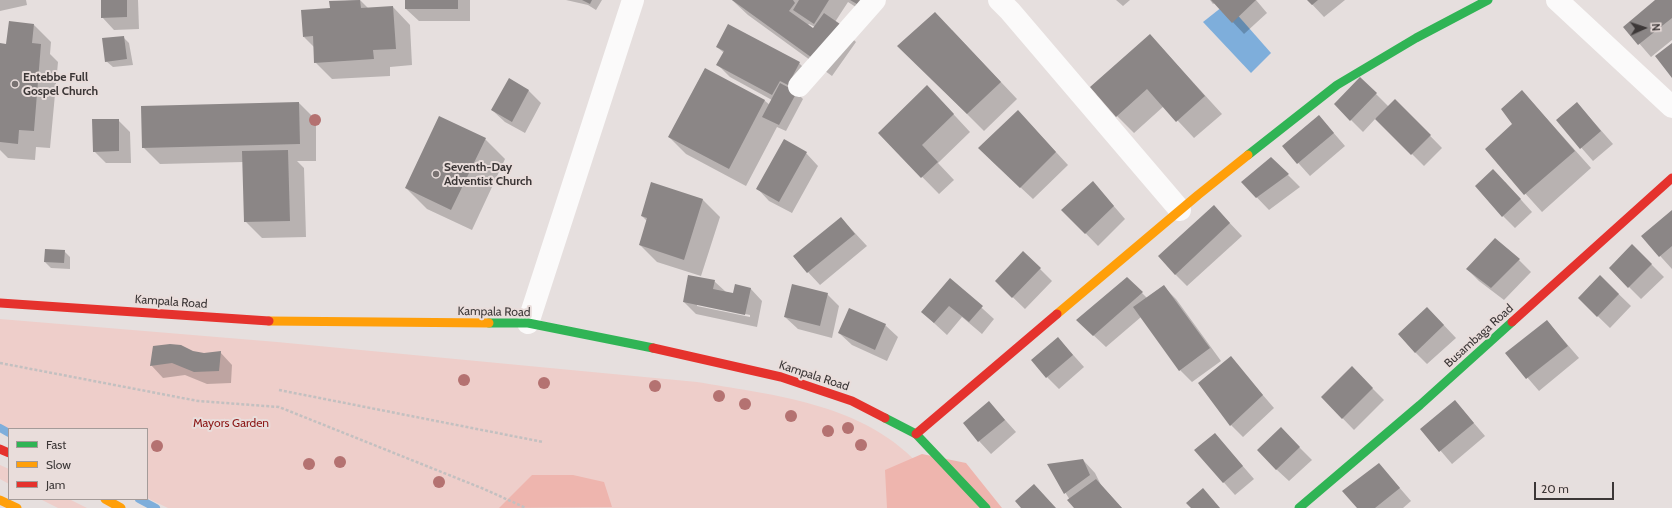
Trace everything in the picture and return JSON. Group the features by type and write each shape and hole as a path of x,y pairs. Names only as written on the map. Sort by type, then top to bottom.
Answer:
{"main road":[{"path":"916,434 1180,210 1337,85 1416,38 1488,0"},
{"name":"Busambaga Road","path":"1299,508 1420,405 1672,178"},
{"name":"Kampala Road","path":"0,303 279,322 528,323 701,358 781,377 852,401 916,434 986,508"},
{"path":"0,500 17,508"},
{"path":"107,500 122,508"}],"street":[{"path":"528,323 633,0"},
{"path":"799,86 875,0"},
{"path":"999,0 1180,210"},
{"path":"1557,0 1672,107"}],"path":[{"path":"0,363 198,401 279,408 484,489 526,508"},
{"path":"279,390 543,442"}],"green space":[{"name":"Mayors Garden","path":"0,319 277,342 697,382 779,396 834,411 860,422 884,435 913,458 957,508 168,508 148,498 148,428 8,428 8,430 0,426"},
{"path":"0,465 8,469 8,483 0,479"},
{"path":"42,500 71,500 87,508 58,508"}],"shaded area":[{"path":"922,454 966,463 1002,508 887,508 885,470"},
{"path":"532,475 573,475 604,482 612,507 499,508"}],"water":[{"path":"1227,3 1271,53 1251,73 1203,22"}],"building":[{"path":"101,0 127,0 127,17 101,18"},
{"path":"360,0 361,8 393,6 396,49 373,50 374,59 314,63 313,36 303,37 301,10 330,8 329,1"},
{"path":"405,0 458,0 458,9 405,9"},
{"path":"582,0 592,0 590,4"},
{"path":"732,0 793,0 795,3 789,11 813,28 824,13 840,24 815,60"},
{"path":"799,0 829,0 814,24 793,10"},
{"path":"850,0 860,0 857,4"},
{"path":"1211,0 1256,0 1232,23"},
{"path":"1307,0 1318,0 1312,5"},
{"path":"1655,0 1672,0 1672,18 1638,45 1623,27"},
{"path":"935,12 1001,82 967,114 897,46"},
{"path":"9,21 34,24 32,43 41,44 34,131 19,130 18,144 0,142 0,43 6,44"},
{"path":"728,24 800,62 788,85 780,81 772,95 716,65 724,51 716,47"},
{"path":"1150,34 1205,96 1176,122 1147,89 1116,117 1090,87"},
{"path":"124,36 127,59 105,62 102,38"},
{"path":"1672,43 1672,78 1655,56"},
{"path":"705,68 765,100 729,169 668,137"},
{"path":"1360,77 1377,93 1350,121 1334,104"},
{"path":"509,78 529,90 512,122 491,110"},
{"path":"780,83 797,92 779,125 762,117"},
{"path":"927,85 954,114 922,145 938,162 921,178 878,133"},
{"path":"1522,90 1575,151 1524,195 1485,149 1512,124 1501,109"},
{"path":"1395,99 1431,135 1411,155 1375,119"},
{"path":"299,102 300,144 142,148 141,106"},
{"path":"1577,102 1601,131 1580,149 1556,120"},
{"path":"1018,110 1056,152 1020,188 978,148"},
{"path":"1319,115 1334,133 1297,164 1282,146"},
{"path":"439,116 486,138 451,210 405,188"},
{"path":"92,119 119,119 119,151 93,152"},
{"path":"784,139 807,152 779,202 756,189"},
{"path":"288,150 290,221 244,222 242,151"},
{"path":"1271,157 1289,174 1256,198 1241,182"},
{"path":"1493,169 1521,199 1502,217 1475,186"},
{"path":"1093,181 1114,206 1085,234 1061,210"},
{"path":"651,182 703,199 684,260 639,245 647,218 641,216"},
{"path":"1214,205 1230,223 1175,275 1158,256"},
{"path":"1672,210 1672,246 1659,257 1641,236"},
{"path":"841,217 855,234 807,273 793,256"},
{"path":"1495,238 1520,259 1491,288 1466,269"},
{"path":"1632,244 1652,264 1628,288 1609,268"},
{"path":"45,249 65,250 64,263 44,262"},
{"path":"1023,251 1041,268 1012,298 995,281"},
{"path":"688,275 715,280 713,289 733,293 735,284 751,288 745,315 683,302"},
{"path":"1600,275 1619,294 1597,317 1578,298"},
{"path":"1127,277 1143,292 1093,336 1076,320"},
{"path":"950,278 983,306 969,322 949,306 934,323 921,312"},
{"path":"792,284 828,293 820,326 784,317"},
{"path":"1164,285 1210,348 1179,371 1133,307"},
{"path":"1427,307 1444,325 1415,353 1398,334"},
{"path":"849,308 886,324 875,350 838,333"},
{"path":"1547,320 1568,346 1526,379 1505,353"},
{"path":"1058,337 1073,355 1046,378 1031,360"},
{"path":"170,344 181,345 193,351 204,353 221,351 219,371 194,372 172,363 150,366 153,346"},
{"path":"1231,356 1263,395 1230,426 1198,383"},
{"path":"1352,366 1373,388 1342,419 1321,397"},
{"path":"1455,400 1474,423 1439,452 1420,429"},
{"path":"989,401 1005,420 978,442 963,423"},
{"path":"1281,427 1300,447 1276,470 1257,450"},
{"path":"1215,433 1243,466 1223,483 1194,450"},
{"path":"1083,459 1090,475 1064,494 1047,464"},
{"path":"1379,463 1400,488 1375,508 1357,508 1342,491"},
{"path":"1096,479 1122,508 1074,508 1067,500"},
{"path":"1034,484 1056,508 1021,508 1015,501"},
{"path":"1203,488 1220,508 1191,508 1186,503"}],"waterway":[{"path":"0,428 8,432"},
{"path":"141,500 156,508"}],"traffic: fast":[{"path":"1248,155 1337,85 1416,38 1488,0"},
{"path":"1299,508 1420,405 1512,322"},
{"path":"489,323 528,323 653,348"},
{"path":"885,418 916,434 986,508"}],"traffic: slow":[{"path":"1057,314 1198,195 1248,155"},
{"path":"269,321 489,323"},
{"path":"0,500 17,508"},
{"path":"107,500 121,508"}],"traffic: jam":[{"path":"1512,322 1672,178"},
{"path":"0,303 269,321"},
{"path":"916,434 1057,314"},
{"path":"653,348 781,377 852,401 885,418"},
{"path":"0,449 8,453"}],"place":[{"name":"Entebbe Full Gospel Church","path":"15,84"},
{"name":"Seventh-Day Adventist Church","path":"436,174"}]}
